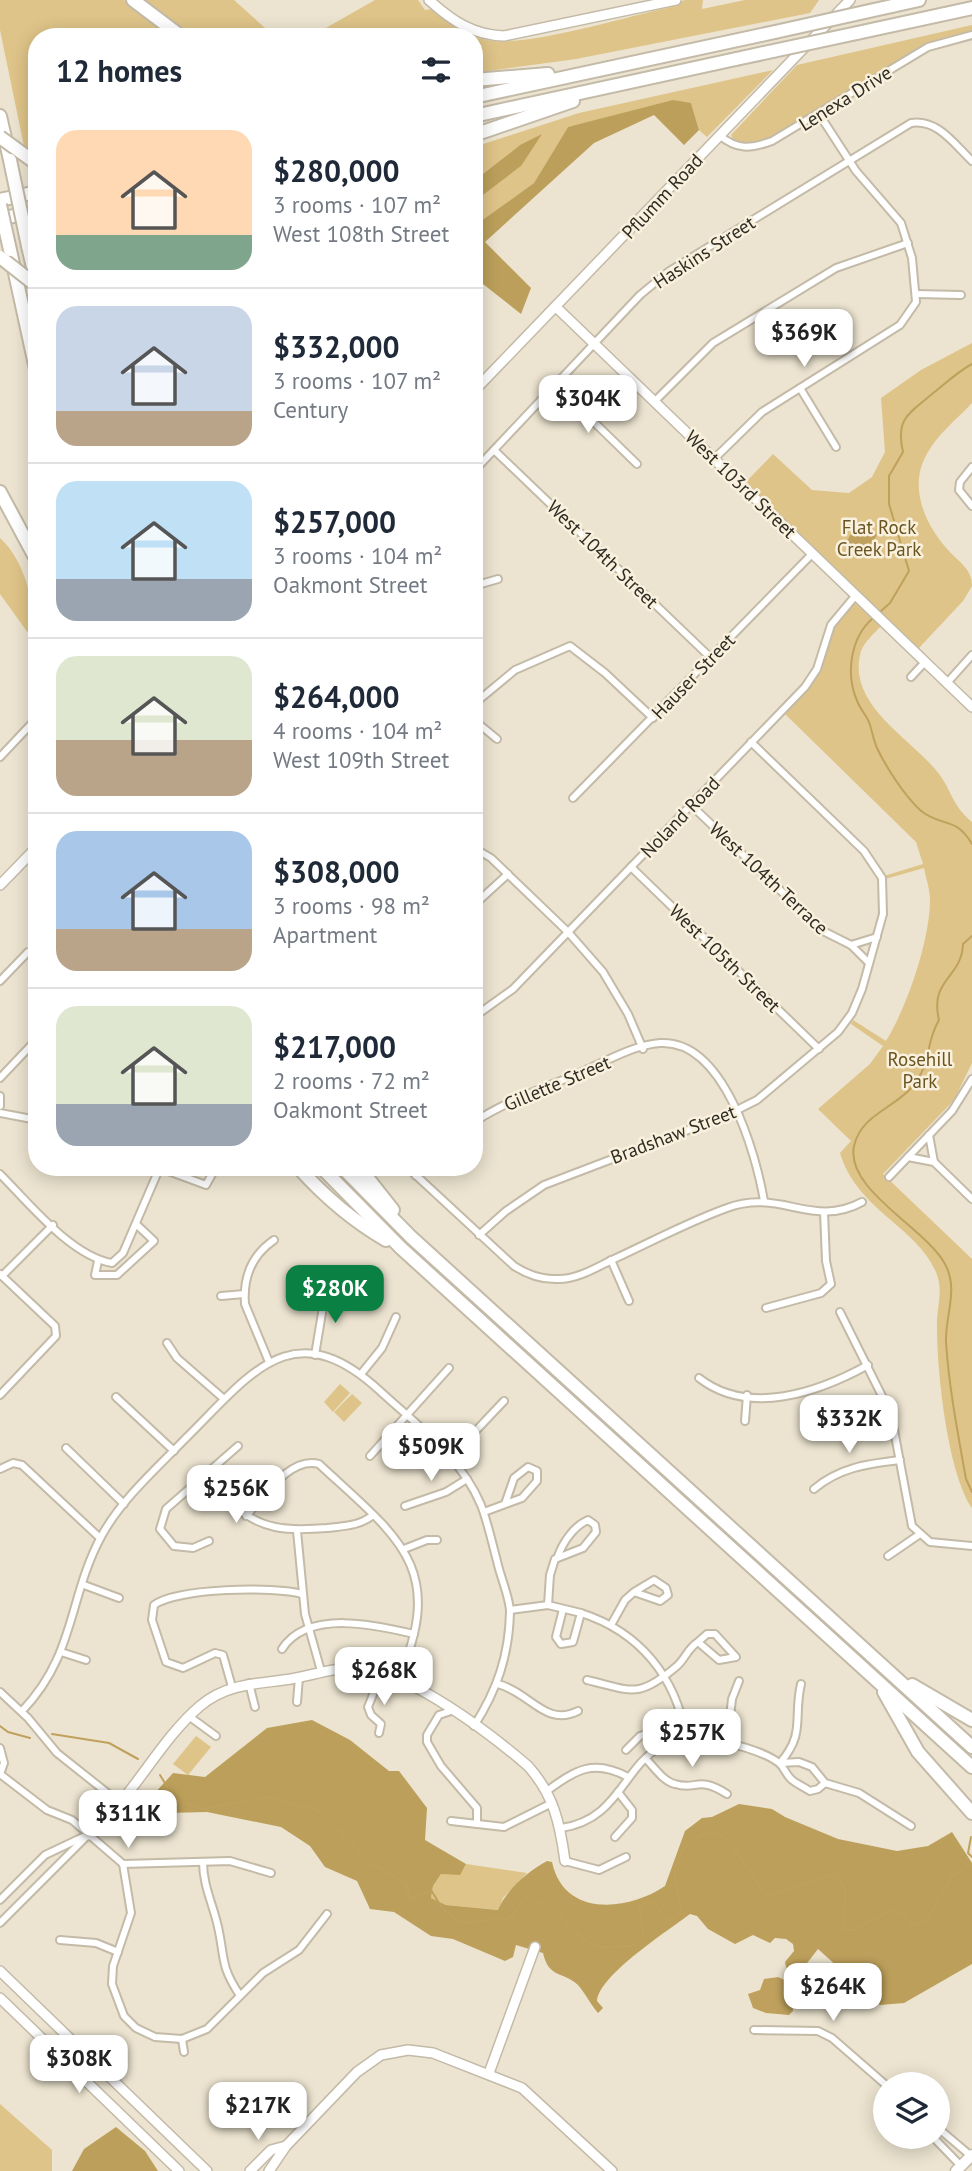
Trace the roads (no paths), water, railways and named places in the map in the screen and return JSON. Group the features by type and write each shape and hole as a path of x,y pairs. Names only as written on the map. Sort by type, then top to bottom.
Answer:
{"highway":[{"path":"133,0 170,28"},
{"path":"483,95 919,0"},
{"path":"483,114 972,8"},
{"path":"483,79 593,71"},
{"path":"483,132 623,84"},
{"path":"0,116 28,246"},
{"path":"0,138 28,158"},
{"path":"28,195 0,203 5,254 28,340"},
{"path":"0,219 28,213"},
{"path":"5,254 28,277"},
{"path":"0,492 28,544"},
{"path":"307,1176 369,1230 401,1248"},
{"path":"330,1176 401,1248 972,1767"},
{"path":"351,1176 411,1237 972,1747"},
{"path":"366,1176 411,1237"},
{"path":"891,1672 972,1720"},
{"path":"878,1682 918,1752 972,1813"}],"main road":[{"path":"429,0 468,28"},
{"path":"483,34 504,36 676,0"},
{"name":"Pflumm Road","path":"483,382 850,0"},
{"name":"West 103rd Street","path":"556,307 972,707"},
{"path":"0,885 28,856"},
{"path":"88,1835 120,1803 190,1717 206,1702 232,1687 321,1671 358,1668 399,1677 518,1758 547,1791 561,1828 565,1861"},
{"path":"489,2073 536,1947"},
{"path":"0,1971 207,2171"},
{"path":"0,1998 179,2171"},
{"path":"269,2171 286,2147 357,2072 389,2053 421,2050 489,2073 522,2088 612,2171"},
{"path":"250,2171 271,2150 286,2147"},
{"path":"961,2169 972,2156"}],"street":[{"name":"Lenexa Drive","path":"719,135 737,147 759,146 819,114 929,47 972,35"},
{"path":"715,458 757,416 900,325 912,313 916,294 908,243 896,216 849,160 819,114"},
{"name":"Haskins Street","path":"483,462 656,281 904,126 919,122 936,127 972,161"},
{"path":"655,401 713,343 836,268 908,243"},
{"path":"916,294 961,295"},
{"path":"557,386 637,464"},
{"path":"800,388 836,447"},
{"name":"West 104th Street","path":"494,450 711,658"},
{"path":"972,467 960,482 959,490 972,506"},
{"name":"Hauser Street","path":"573,798 813,553"},
{"path":"483,583 498,579"},
{"name":"Noland Road","path":"483,1011 513,989 810,680 831,625 856,594"},
{"path":"483,697 515,670 570,646 653,719"},
{"path":"947,682 972,655"},
{"path":"911,677 925,662"},
{"path":"0,757 28,727"},
{"path":"483,727 497,739"},
{"name":"Bradshaw Street","path":"479,1235 523,1198 554,1181 736,1111 768,1091 818,1049 838,1032 852,1013 883,914 884,892 879,872 864,851 751,742"},
{"name":"West 104th Terrace","path":"691,805 823,931 851,945 869,963"},
{"path":"483,855 508,874 568,932 616,992 643,1049"},
{"name":"West 105th Street","path":"631,867 818,1049"},
{"path":"483,897 508,874"},
{"name":"West 104th Terrace","path":"851,945 877,937"},
{"path":"0,981 28,952"},
{"name":"Gillette Street","path":"483,1117 503,1105 643,1049 659,1043 670,1044 693,1053 712,1071 736,1111 755,1154 764,1201"},
{"path":"0,1078 28,1048"},
{"path":"889,1177 952,1111 972,1079"},
{"path":"0,1097 0,1107"},
{"path":"0,1112 28,1118"},
{"path":"929,1135 934,1162"},
{"path":"908,1157 934,1162 972,1199"},
{"path":"0,1174 53,1225 98,1261 112,1263 123,1253 157,1176"},
{"path":"182,1176 206,1185 211,1176"},
{"path":"416,1176 513,1266 542,1278 573,1277 724,1209 764,1201 824,1212 845,1210 862,1202"},
{"path":"766,1308 821,1293 831,1284 826,1261 824,1212"},
{"path":"98,1261 95,1275 117,1275 154,1241 136,1224"},
{"path":"0,1395 45,1351 56,1336 55,1330 1,1275 53,1225"},
{"path":"269,1362 245,1304 244,1294 253,1261 274,1240"},
{"path":"611,1261 629,1301"},
{"path":"315,1355 326,1289"},
{"path":"221,1296 244,1294"},
{"path":"840,1312 891,1414 909,1516 920,1534 930,1542 972,1546"},
{"path":"361,1374 383,1348 396,1317"},
{"path":"167,1343 177,1358 224,1399"},
{"path":"22,1711 48,1681 61,1652 100,1538 124,1504 241,1382 269,1362 293,1355 315,1355 336,1360 361,1374 407,1415 451,1457 467,1479 484,1512 510,1610 506,1655 498,1684 474,1726"},
{"path":"699,1378 713,1387 747,1395 796,1395 833,1384 868,1365"},
{"path":"370,1456 449,1368"},
{"path":"745,1421 747,1395"},
{"path":"116,1397 174,1451"},
{"path":"451,1457 504,1401"},
{"path":"209,1541 193,1548 174,1546 163,1536 160,1522 173,1501 238,1446"},
{"path":"65,1448 124,1504"},
{"path":"814,1489 829,1477 844,1470 900,1460"},
{"path":"246,1516 288,1472 297,1465 311,1462 319,1464 373,1515 404,1549 410,1560 418,1602 414,1634 399,1677"},
{"path":"0,1469 13,1463 22,1465 100,1538"},
{"path":"484,1512 522,1498 539,1476 537,1471 528,1467 518,1473 505,1504"},
{"path":"209,1472 212,1485 246,1516 260,1524 297,1531 358,1524 373,1515"},
{"path":"405,1506 446,1492 467,1479"},
{"path":"548,1605 550,1574 558,1556 565,1541 579,1525 588,1520 595,1525 596,1532 589,1544 558,1556"},
{"path":"297,1531 308,1630 321,1671"},
{"path":"888,1556 920,1534"},
{"path":"404,1549 427,1540 438,1540"},
{"path":"611,1625 625,1600 634,1592 654,1580 666,1588 668,1595 660,1601 634,1592"},
{"path":"84,1584 119,1598"},
{"path":"232,1687 223,1655 215,1653 183,1668 166,1662 152,1620 155,1605 173,1596 256,1589 273,1588 302,1594"},
{"path":"510,1610 548,1605 581,1613 611,1625 639,1646 664,1676 681,1707 686,1737"},
{"path":"563,1609 556,1637 565,1645 574,1639 581,1613"},
{"path":"282,1649 293,1634 360,1622 414,1634"},
{"path":"587,1680 628,1692 642,1689 678,1665 698,1642 707,1634 715,1634 736,1657 719,1660 698,1642"},
{"path":"61,1652 86,1660"},
{"path":"379,1732 382,1724 371,1715 368,1707 382,1672"},
{"path":"297,1702 299,1677"},
{"path":"727,1743 732,1699 740,1681"},
{"path":"249,1684 255,1707"},
{"path":"498,1684 527,1696 552,1716 569,1716 578,1711"},
{"path":"780,1763 798,1734 797,1706 801,1684"},
{"path":"0,1692 22,1711 57,1753 120,1803"},
{"path":"451,1711 439,1715 427,1735 427,1742 442,1766 477,1808 477,1824"},
{"path":"190,1717 216,1737"},
{"path":"626,1750 640,1736 649,1733 656,1737 660,1746"},
{"path":"561,1828 594,1818 628,1777 660,1746 686,1737 727,1743 780,1763 799,1762 812,1767 825,1783 859,1793 911,1826"},
{"path":"0,1748 4,1763 0,1774 47,1810 72,1820 123,1864 241,1862 271,1873"},
{"path":"646,1759 663,1777 675,1784 707,1783 727,1794"},
{"path":"780,1763 791,1779 810,1791 818,1790 825,1783"},
{"path":"547,1791 590,1767 609,1767 628,1777"},
{"path":"615,1837 632,1818 632,1810 618,1792"},
{"path":"451,1821 504,1827 552,1804"},
{"path":"0,1900 44,1855 88,1835"},
{"path":"0,1923 88,1835"},
{"path":"565,1861 599,1870 626,1857"},
{"path":"203,1862 205,1887 218,1924 222,1962 239,1994"},
{"path":"123,1864 131,1913 118,1952 112,1984 116,2000 124,2016 144,2033 167,2039 182,2039 207,2029 239,1994 263,1973 299,1950 327,1914"},
{"path":"60,1940 96,1943 118,1952"},
{"path":"754,2030 818,2031 832,2038 873,2074"},
{"path":"182,2039 184,2052"},
{"path":"950,2138 972,2156"},
{"path":"944,2149 961,2169"}],"waterway":[{"path":"881,611 890,603 909,571 889,504 889,476 903,452 903,424 917,406 972,364"},
{"path":"873,618 859,636 851,669 854,692 869,722 877,748 896,780 920,810 935,819 954,825 972,844"},
{"path":"972,936 963,944 957,964 938,996 939,1020 919,1078 904,1095 863,1127 854,1146 855,1162 862,1178 889,1208 935,1250 949,1274 951,1293 946,1332 947,1359 966,1479 972,1492"},
{"path":"0,1726 8,1732 30,1738"},
{"path":"52,1734 109,1743 138,1759"},
{"path":"160,1775 176,1801 202,1809 269,1797 317,1810 349,1839 366,1861 405,1882 411,1900 431,1890 442,1908 461,1923 509,1918 525,1899 532,1898 556,1913 585,1940 602,1947 632,1946 644,1937 639,1909 645,1902 654,1903 667,1918 674,1918 681,1912 675,1878 679,1857 693,1840 714,1831 729,1841 764,1893 770,1895 837,1873 845,1890 844,1930 854,1930 891,1911 905,1915 910,1925 926,1922 953,1875 972,1864"},
{"path":"971,1837 968,1853 972,1857"}],"park label":[{"name":"Flat Rock Creek Park","path":"879,538"},
{"name":"Rosehill Park","path":"920,1070"}]}
